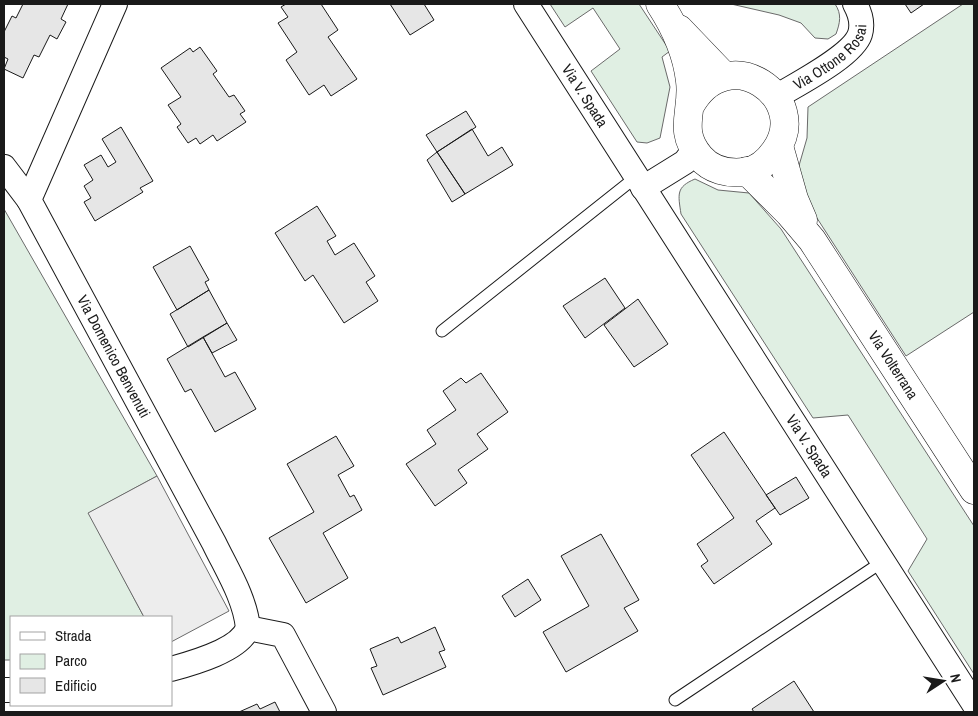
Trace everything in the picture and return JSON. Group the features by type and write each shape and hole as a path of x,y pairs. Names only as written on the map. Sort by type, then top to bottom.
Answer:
{"main road":[{"path":"665,12 724,76"},
{"path":"665,12 689,71 692,94 686,128 694,150 704,161 717,169 732,173 747,172 760,166 771,158 779,146"},
{"path":"690,106 703,87 724,76 739,75 753,78 766,86 776,97"},
{"name":"Via Volterrana","path":"776,97 784,121 779,146 794,199 812,240"},
{"name":"Via Volterrana","path":"747,172 789,213 812,240 974,490"}],"street":[{"path":"29,200 115,4"},
{"name":"Via V. Spada","path":"526,4 974,704"},
{"name":"Via Ottone Rosai","path":"776,97 852,46 860,34 861,24 855,4"},
{"path":"640,182 685,162 694,150"},
{"name":"Via Domenico Benvenuti","path":"4,167 29,200 214,543 239,593 248,628"},
{"path":"172,669 205,659 233,645 243,638 248,628 283,635 324,712"}],"lane":[{"path":"442,331 640,182"},
{"path":"675,700 882,562"}],"green space":[{"path":"550,4 639,4 670,51 662,57 670,87 660,138 647,143 637,142 591,71 620,49 593,8 565,27"},
{"path":"731,4 835,4 839,11 839,22 836,34 828,39 815,38 801,23 779,15"},
{"path":"963,4 974,4 974,312 906,356 804,198 798,169 807,138 808,107"},
{"path":"695,179 718,190 749,193 781,229 974,526 974,674 908,571 927,539 848,415 813,418 681,214 679,196 681,188"},
{"path":"4,209 157,476 89,513 143,616 10,616 10,660 4,660"}],"shaded area":[{"path":"157,476 229,611 172,641 172,616 143,616 88,513"}],"building":[{"path":"23,4 68,4 61,19 66,22 57,39 50,35 39,57 34,55 23,78 4,69 8,59 4,57 4,32 12,16 16,18"},
{"path":"286,4 321,4 338,30 328,37 357,79 331,96 324,85 309,95 286,60 297,52 278,23 288,17 281,7"},
{"path":"390,4 424,4 434,20 410,35"},
{"path":"905,4 924,4 911,13"},
{"path":"200,47 217,71 213,74 229,97 234,95 245,111 240,114 246,122 217,141 213,135 200,144 196,138 188,143 177,127 181,124 168,105 181,97 161,68 190,48 193,52"},
{"path":"466,111 476,127 437,152 426,135"},
{"path":"121,127 153,181 140,188 143,192 95,221 84,202 91,198 84,186 93,180 84,165 101,155 108,167 116,162 102,139"},
{"path":"472,129 488,156 502,147 513,165 465,194 437,152"},
{"path":"437,152 465,194 452,202 427,160"},
{"path":"317,206 336,236 327,241 335,255 354,243 375,276 366,282 378,301 344,323 313,275 305,281 275,233"},
{"path":"190,246 209,280 205,282 209,290 177,310 153,267"},
{"path":"605,278 625,308 585,338 563,306"},
{"path":"209,290 227,323 188,347 170,314"},
{"path":"638,299 668,344 634,367 604,325"},
{"path":"227,323 237,340 212,353 203,337"},
{"path":"203,337 225,377 235,372 256,409 215,432 191,389 185,392 167,359"},
{"path":"481,373 508,412 477,434 488,449 458,470 467,483 435,506 406,464 436,444 427,430 456,410 443,391 461,378 466,383"},
{"path":"724,432 775,508 756,521 772,544 714,584 701,566 708,561 697,544 734,518 691,455"},
{"path":"336,436 354,466 338,475 350,497 354,495 362,510 323,533 348,578 306,603 269,538 314,512 287,464"},
{"path":"796,477 809,498 780,515 766,495"},
{"path":"601,534 639,600 624,608 638,631 566,672 543,632 589,606 561,556"},
{"path":"528,579 541,600 515,617 502,596"},
{"path":"435,627 445,650 439,652 446,667 383,695 371,668 377,666 370,649 398,637 401,643"},
{"path":"794,681 814,712 754,712 752,709"},
{"path":"275,702 280,712 239,712 257,704 260,709"}]}
